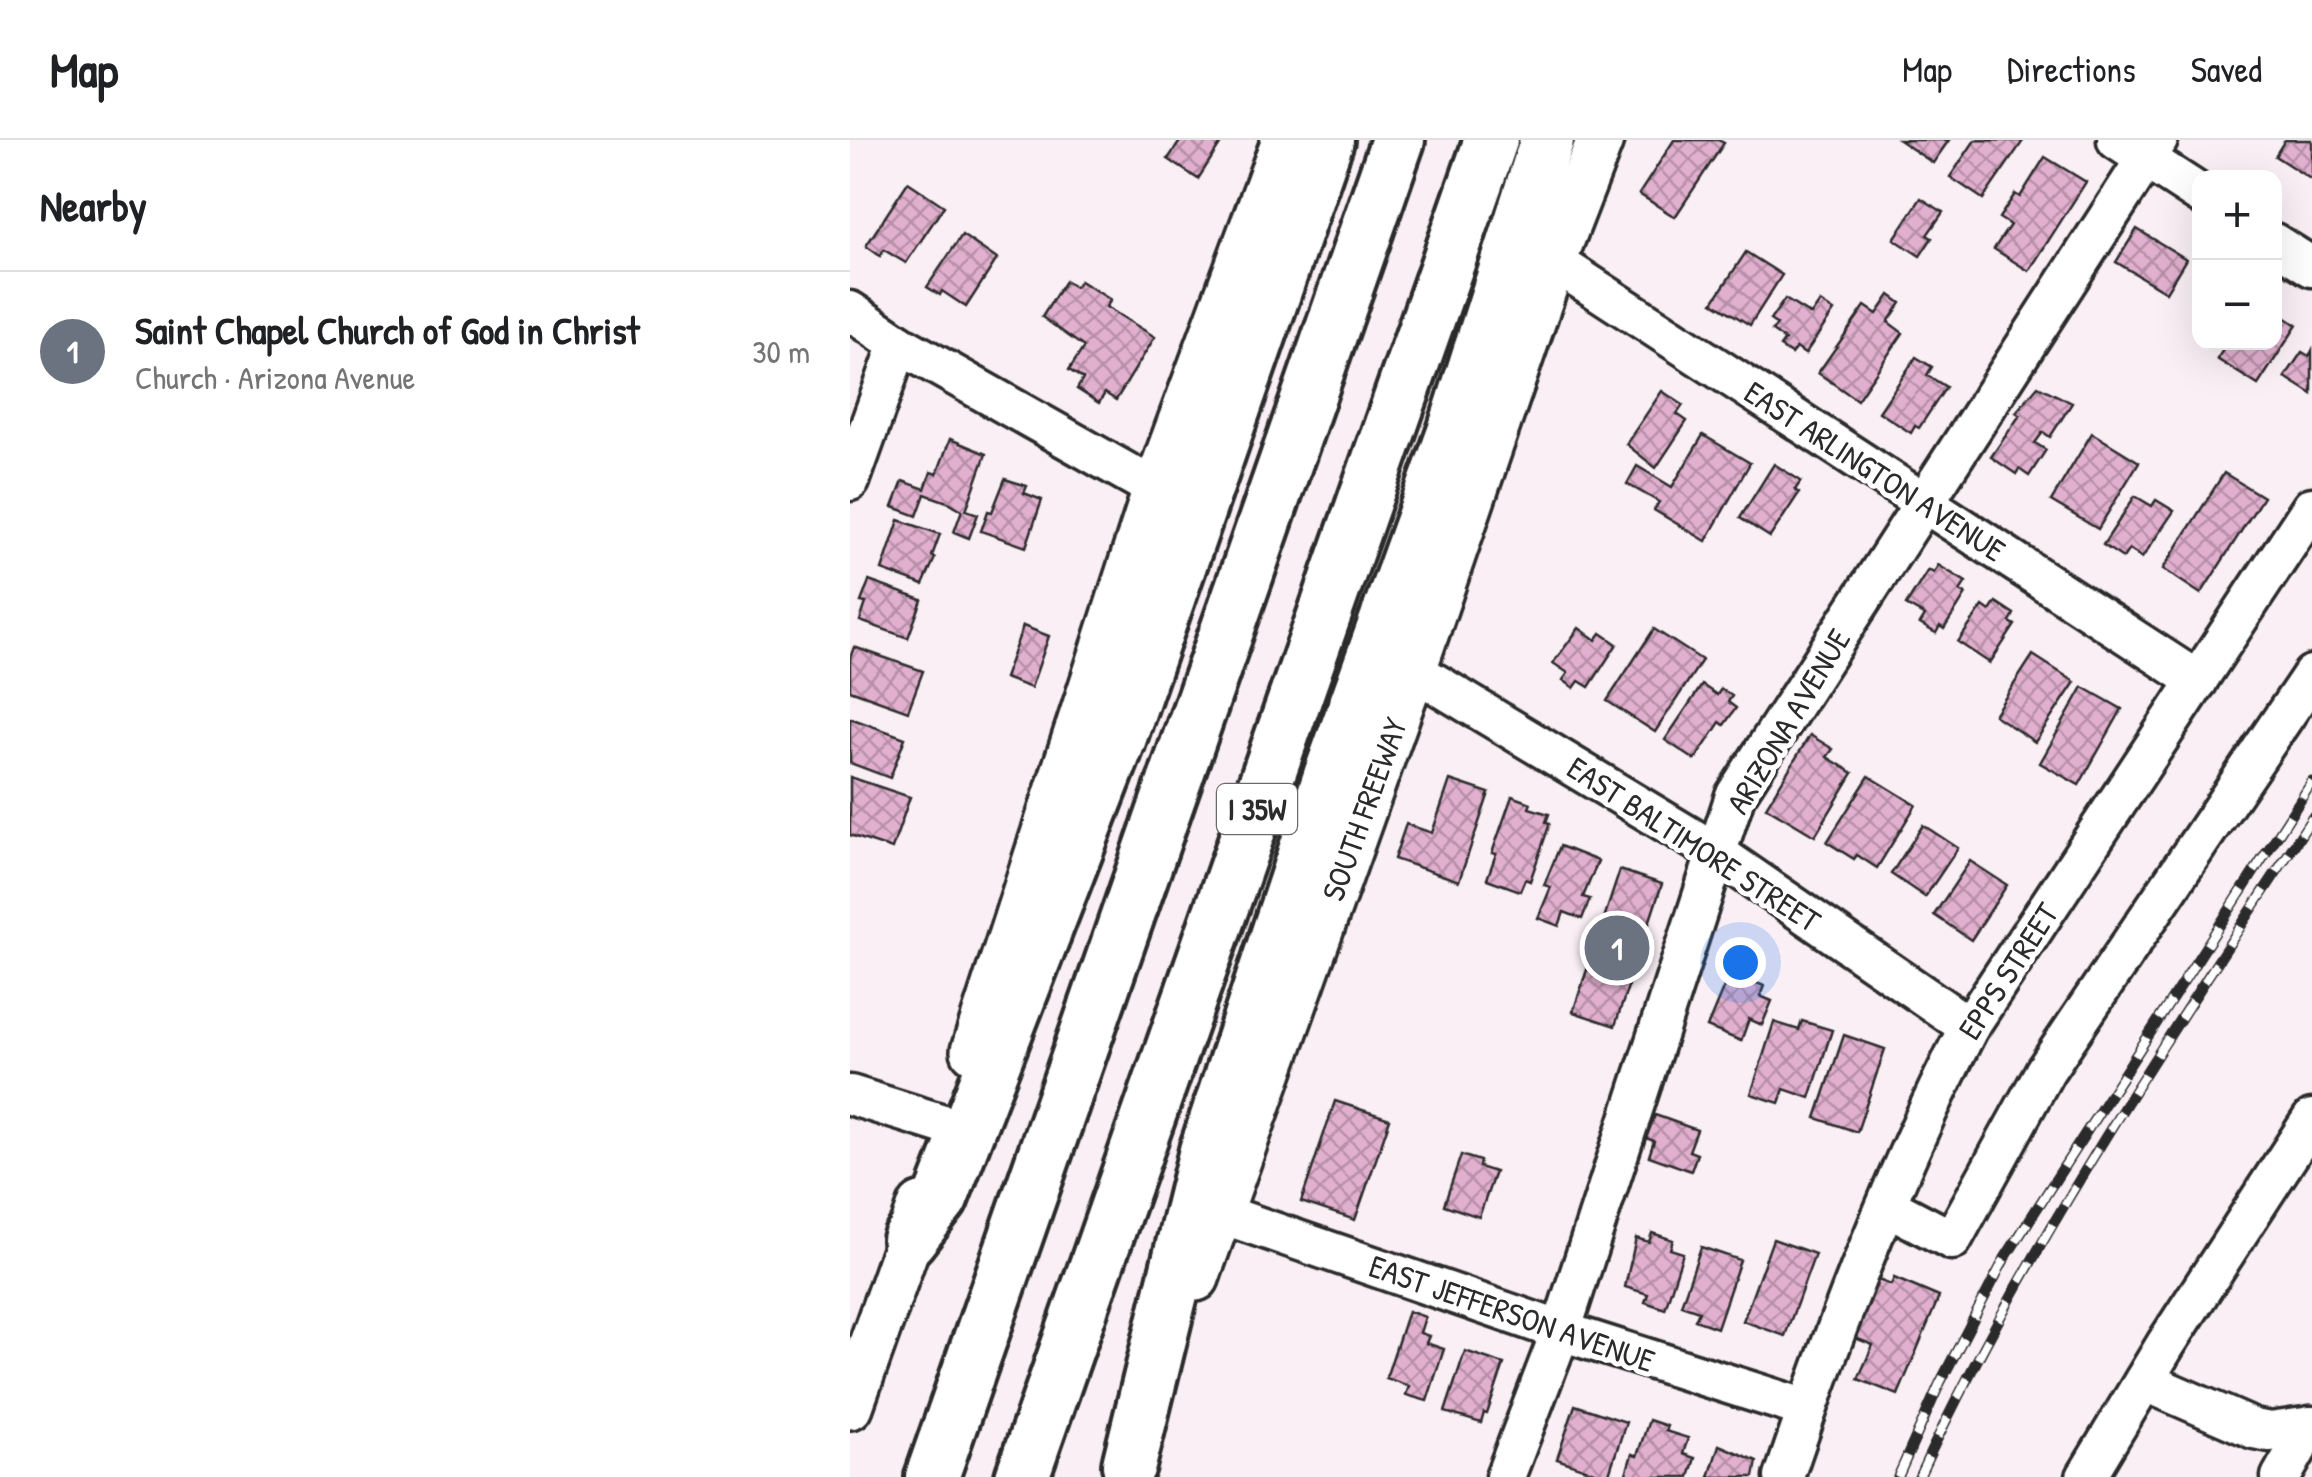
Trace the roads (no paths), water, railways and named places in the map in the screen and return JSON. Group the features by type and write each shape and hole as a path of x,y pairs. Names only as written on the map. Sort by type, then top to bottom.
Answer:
{"highway":[{"path":"909,1240 940,1199 1112,759 1327,140"},
{"name":"I 35W","path":"932,1477 1398,140"},
{"name":"I 35W","path":"1022,1477 1491,140"},
{"path":"1128,1471 1206,1151 1332,773 1454,432 1547,140"}],"main road":[{"path":"850,1406 950,1126 1156,490 1285,140"},
{"name":"SOUTH FREEWAY","path":"1128,1471 1413,670 1553,261 1600,140"}],"street":[{"path":"2140,146 2192,188"},
{"name":"ARIZONA AVENUE","path":"1505,1477 1562,1331 1735,796 1925,504 2140,146"},
{"path":"2282,248 2312,267"},
{"name":"EAST ARLINGTON AVENUE","path":"1553,261 2198,680"},
{"path":"850,311 899,344 1156,490"},
{"path":"850,480 899,344"},
{"name":"EPPS STREET","path":"1784,1477 1924,1113 1969,1028 2312,507"},
{"name":"EAST BALTIMORE STREET","path":"1413,670 1716,852 1969,1028"},
{"path":"1887,1206 1952,1240 2046,1071 2312,674"},
{"path":"850,1095 950,1126"},
{"path":"2086,1477 2312,1119"},
{"name":"EAST JEFFERSON AVENUE","path":"1219,1213 1562,1331 1807,1409"},
{"path":"2144,1381 2254,1429 2270,1432 2311,1426"},
{"path":"2281,1477 2311,1426"}],"railway":[{"path":"1898,1477 1940,1383 2005,1258 2312,782"},
{"path":"1919,1477 1961,1390 2054,1222 2154,1059 2312,818"}],"place":[{"name":"Saint Chapel Church of God in Christ","path":"1617,948"}]}
